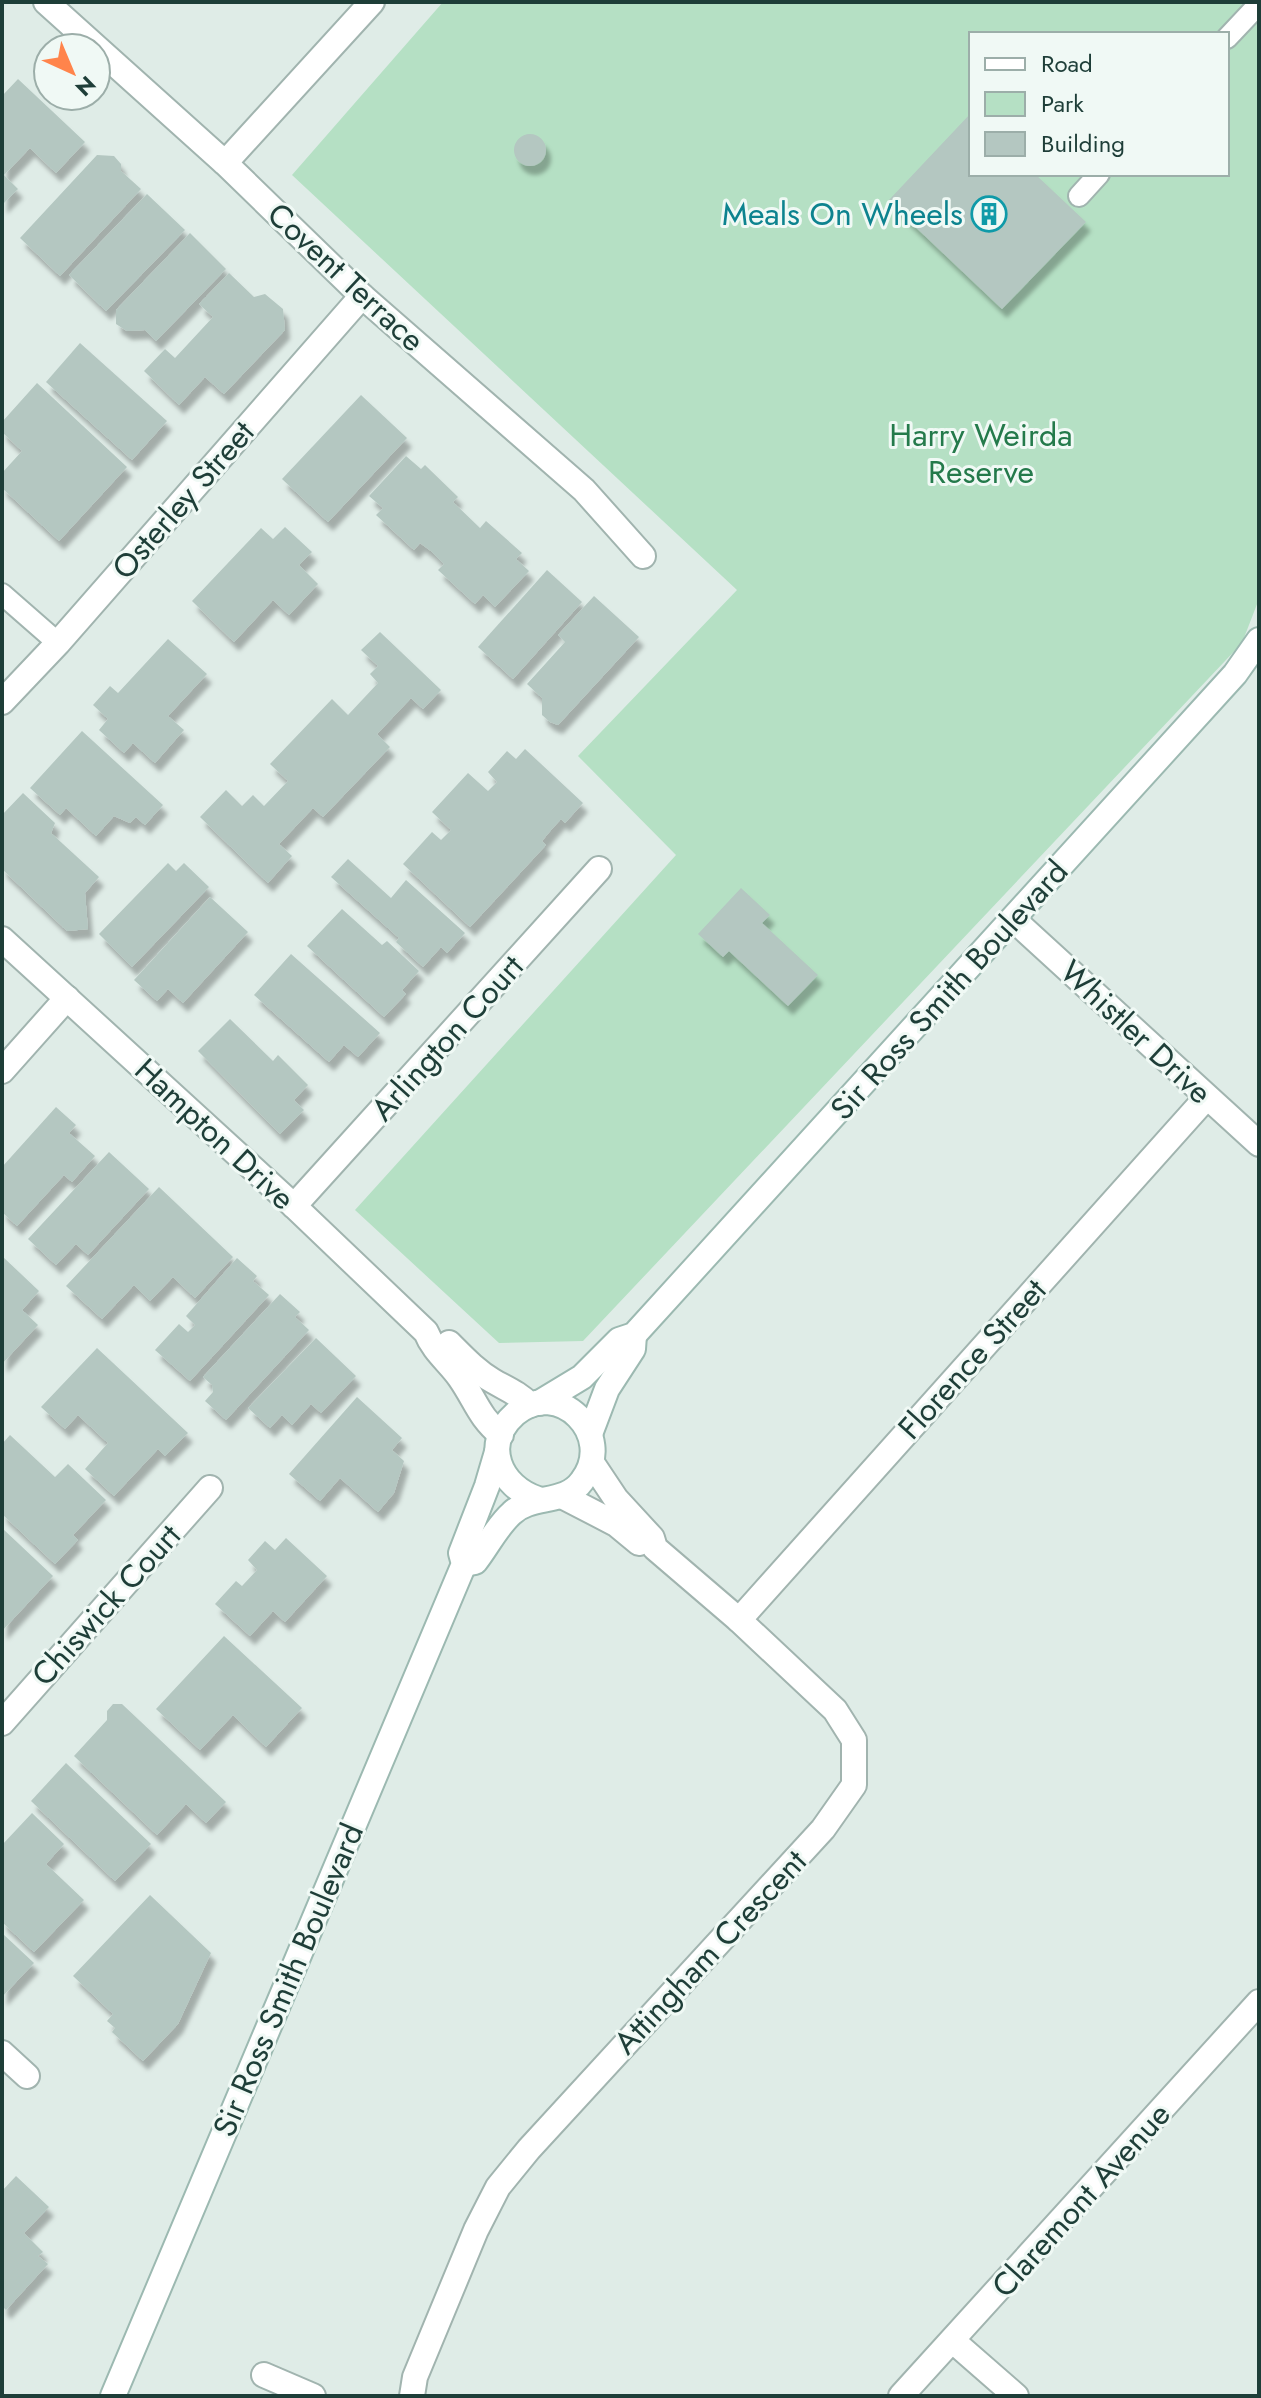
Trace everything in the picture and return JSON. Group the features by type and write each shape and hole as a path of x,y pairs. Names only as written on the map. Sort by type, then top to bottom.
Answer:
{"street":[{"name":"Covent Terrace","path":"46,2 225,163 362,296 584,490 643,556"},
{"path":"225,163 372,2"},
{"name":"Osterley Street","path":"2,702 58,643 362,296"},
{"name":"Sir Ross Smith Boulevard","path":"534,1404 582,1377 619,1340 634,1335 1235,674 1259,640"},
{"name":"Arlington Court","path":"294,1206 599,869"},
{"name":"Whistler Drive","path":"1013,919 1259,1144"},
{"name":"Hampton Drive","path":"2,939 294,1206 426,1332 432,1347 458,1375 476,1402 483,1420 499,1444"},
{"path":"2,1071 67,998"},
{"name":"Florence Street","path":"739,1620 1206,1098"},
{"name":"Hampton Drive","path":"426,1332 442,1336 470,1364 534,1404"},
{"name":"Sir Ross Smith Boulevard","path":"590,1434 607,1389 633,1349 634,1335"},
{"path":"534,1404 555,1404 570,1409 583,1420 590,1434 592,1463 582,1482 550,1497 525,1495 505,1478 499,1444 507,1423 517,1412 534,1404"},
{"name":"Sir Ross Smith Boulevard","path":"113,2396 464,1564 461,1553 487,1486 499,1444"},
{"name":"Attingham Crescent","path":"412,2396 415,2377 445,2303 498,2187 539,2138 823,1829 854,1785 854,1740 835,1710 739,1620 655,1548 652,1538 616,1499 592,1463"},
{"name":"Chiswick Court","path":"2,1723 210,1488"},
{"name":"Sir Ross Smith Boulevard","path":"464,1564 475,1562 512,1512 550,1497"},
{"name":"Attingham Crescent","path":"550,1497 616,1524 644,1548 655,1548"},
{"name":"Claremont Avenue","path":"901,2396 1259,2002"},
{"path":"2,2053 27,2076"},
{"path":"953,2341 1016,2396"},
{"path":"264,2375 313,2396"}],"lane":[{"path":"1229,36 1259,4"},
{"path":"1079,196 1097,176"},
{"path":"2,594 58,643"}],"green space":[{"name":"Harry Weirda Reserve","path":"443,2 1259,2 1259,599 1242,643 583,1341 499,1343 355,1210 676,855 578,756 737,590 292,175"}],"building":[{"path":"18,79 32,92 32,112 53,112 85,142 56,173 30,148 4,175 18,189 2,205 2,96"},
{"name":"Meals On Wheels","path":"969,115 969,176 1037,176 1086,222 1002,309 888,201"},
{"path":"530,134 541,139 546,150 541,161 530,166 519,161 514,150 519,139"},
{"path":"97,155 114,156 121,164 121,171 141,189 60,276 20,238"},
{"path":"147,194 185,230 106,311 69,275"},
{"path":"190,233 226,269 156,341 145,330 127,331 116,324 116,310"},
{"path":"229,273 254,297 265,294 283,309 285,330 224,394 205,377 179,405 144,371 165,349 175,358 213,317 199,304"},
{"path":"80,343 167,421 132,460 46,382"},
{"path":"37,383 127,467 59,541 2,488 2,473 22,451 2,432 2,422"},
{"path":"361,395 407,438 328,522 282,479"},
{"path":"406,456 421,469 425,465 458,497 453,502 480,528 486,521 522,553 516,559 529,571 495,607 483,595 475,604 438,570 444,564 431,551 420,543 414,550 376,515 383,508 369,496"},
{"path":"285,527 312,552 299,565 318,584 289,615 273,600 234,642 192,601 261,528 273,539"},
{"path":"547,570 582,602 513,679 478,647"},
{"path":"594,596 639,637 558,725 542,715 542,698 527,684 565,642 558,635"},
{"path":"380,632 441,690 423,709 411,698 377,734 390,747 323,817 313,808 279,844 292,856 268,883 200,817 226,790 242,806 253,795 264,806 288,781 270,764 332,699 348,715 378,683 370,674 378,666 361,650"},
{"path":"168,639 207,674 168,716 184,730 155,763 133,743 124,753 99,730 108,719 93,705 110,686 118,693"},
{"path":"82,731 163,805 145,825 136,817 130,823 114,816 96,836 66,808 60,815 30,788"},
{"path":"525,749 583,803 565,823 561,819 542,841 546,845 470,927 403,864 432,832 441,840 451,830 432,812 468,773 488,791 497,782 488,772 507,751 516,759"},
{"path":"23,793 55,823 51,833 99,877 85,893 88,929 67,931 2,869 2,815"},
{"path":"348,859 391,898 406,880 465,933 447,953 441,947 423,967 396,942 399,938 331,877"},
{"path":"168,863 176,871 184,863 209,887 132,967 99,934"},
{"path":"741,888 770,915 762,923 818,975 788,1006 729,951 723,957 698,934"},
{"path":"210,897 248,932 183,1003 168,989 157,1001 134,980"},
{"path":"342,909 382,945 387,941 419,971 402,990 406,994 384,1017 307,946"},
{"path":"291,954 380,1033 358,1057 344,1045 329,1062 254,995"},
{"path":"230,1019 273,1061 278,1055 308,1085 294,1100 304,1110 280,1134 198,1051"},
{"path":"56,1107 76,1125 69,1133 95,1156 72,1182 64,1175 17,1226 2,1212 2,1167"},
{"path":"109,1152 149,1189 88,1255 76,1244 56,1265 28,1239"},
{"path":"159,1187 233,1257 195,1298 173,1277 150,1301 134,1285 102,1319 66,1286"},
{"path":"2,1256 39,1291 22,1310 38,1325 2,1364"},
{"path":"237,1258 257,1276 253,1281 269,1295 190,1381 155,1350 179,1324 188,1332 195,1325 186,1316"},
{"path":"280,1294 300,1312 295,1317 309,1330 226,1420 205,1401 213,1392 212,1385 203,1377"},
{"path":"316,1338 356,1376 321,1413 311,1404 292,1425 282,1415 270,1428 248,1408"},
{"path":"97,1348 188,1433 165,1456 158,1449 114,1496 85,1469 108,1443 78,1415 65,1429 41,1407"},
{"path":"357,1397 402,1438 392,1450 404,1461 394,1493 378,1512 340,1478 320,1501 289,1474"},
{"path":"10,1435 55,1477 68,1464 106,1500 73,1535 78,1540 55,1564 2,1514 2,1444"},
{"path":"2,1528 53,1576 2,1631"},
{"path":"286,1538 327,1576 285,1622 273,1611 250,1636 215,1604 236,1581 242,1586 257,1570 248,1560 265,1541 275,1550"},
{"path":"224,1636 302,1708 266,1747 233,1715 200,1750 156,1709"},
{"path":"113,1704 122,1704 226,1802 206,1823 186,1804 157,1835 74,1756 107,1720 107,1711"},
{"path":"66,1763 151,1844 115,1881 31,1801"},
{"path":"32,1813 64,1844 46,1864 84,1900 34,1952 2,1922 2,1845"},
{"path":"150,1895 211,1953 178,2024 143,2061 112,2032 115,2028 107,2021 113,2014 73,1976"},
{"path":"2,1933 34,1963 2,1997"},
{"path":"16,2176 49,2207 24,2233 43,2252 38,2256 48,2264 6,2310 2,2306 2,2191"}],"place":[{"name":"Meals On Wheels","path":"989,214"}]}
